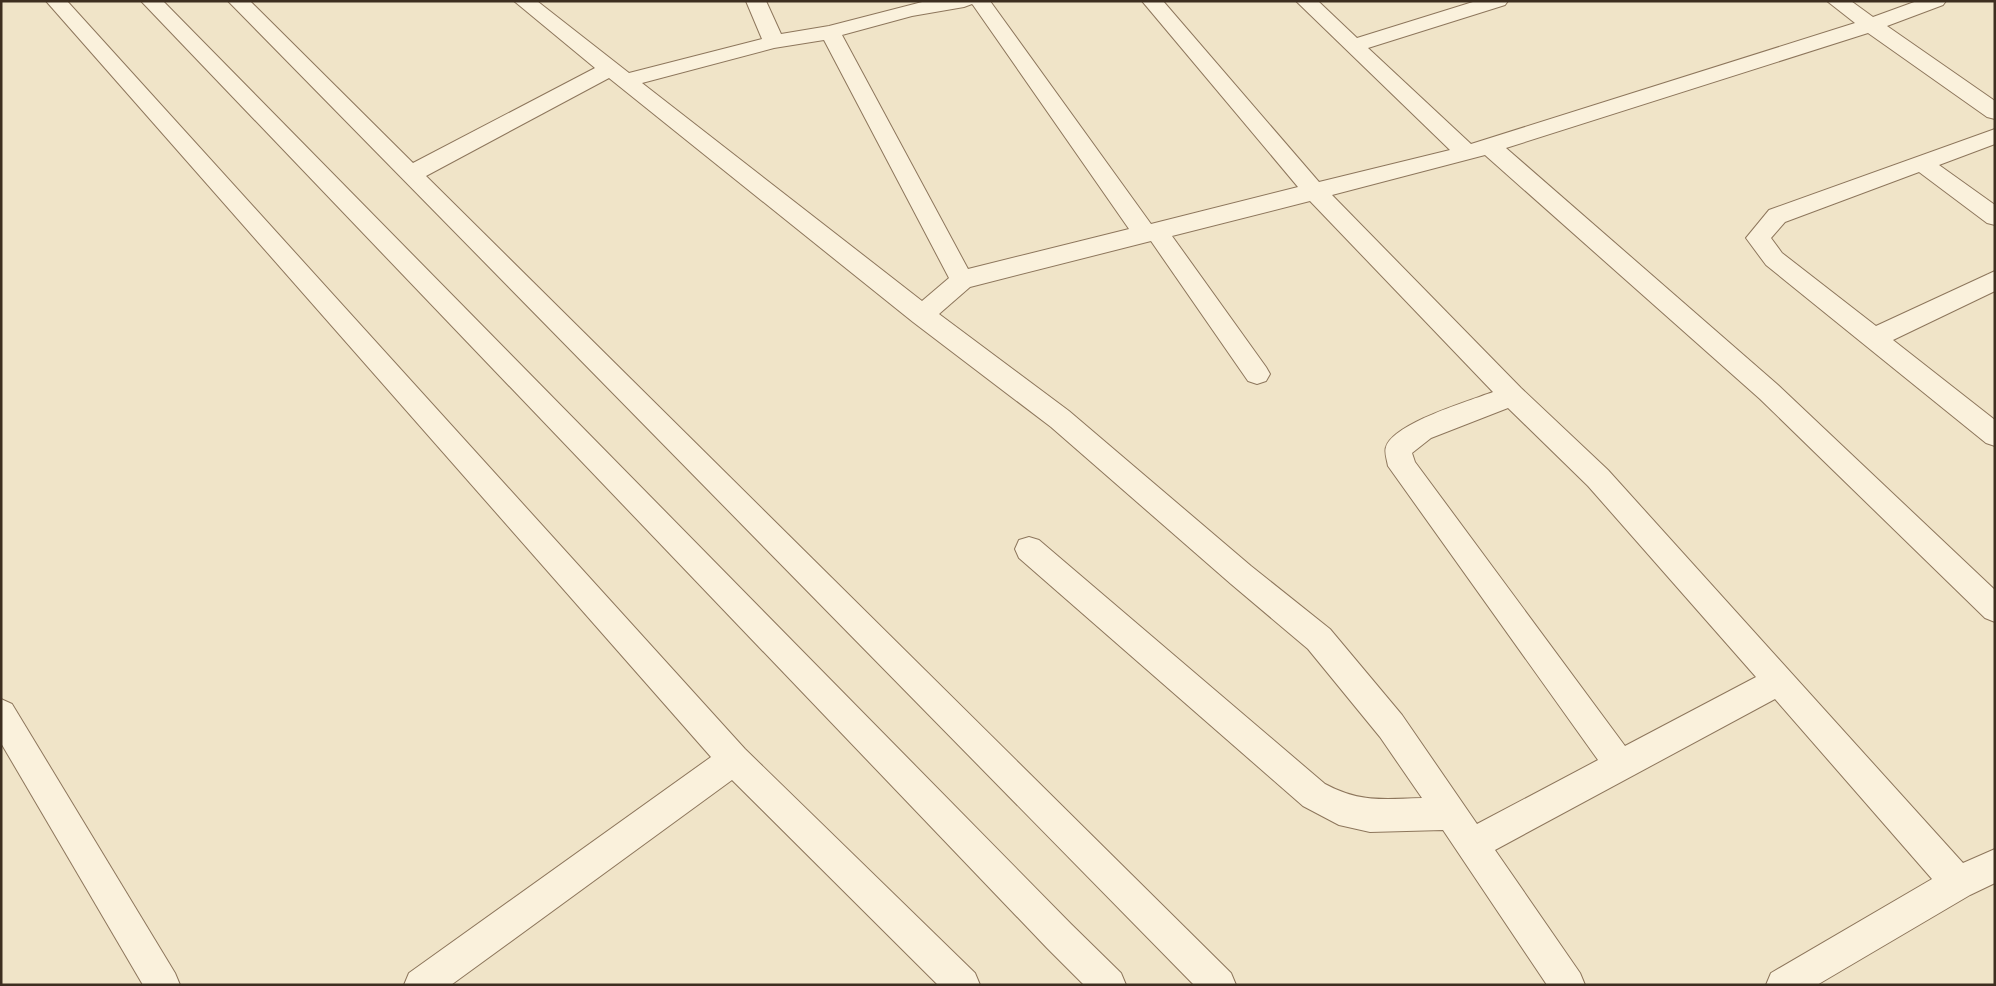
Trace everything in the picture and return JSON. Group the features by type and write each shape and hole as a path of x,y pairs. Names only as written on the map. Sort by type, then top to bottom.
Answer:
{"street":[{"path":"56,1 734,760 963,985"},
{"path":"151,1 1052,929 1109,985"},
{"path":"238,1 1219,985"},
{"path":"524,1 922,315 1060,419 1241,575 1319,639 1391,726 1568,985"},
{"path":"756,1 774,42"},
{"path":"411,174 618,75 830,32 909,6 964,1"},
{"path":"980,1 1257,374"},
{"path":"1152,1 1314,191 1512,395 1598,478 1958,883"},
{"path":"1306,1 1353,46 1769,392 1995,609"},
{"path":"1432,1 1449,16"},
{"path":"1353,46 1498,1"},
{"path":"1837,1 1995,112"},
{"path":"922,315 962,280 1478,149 1871,25 1936,1"},
{"path":"830,32 962,280"},
{"path":"1995,136 1777,216 1758,238 1774,259 1995,435"},
{"path":"1921,163 1995,217"},
{"path":"1874,338 1995,280"},
{"path":"1512,395 1422,430 1398,449 1402,466 1620,765"},
{"path":"1029,550 1314,795 1339,809 1370,816 1451,814"},
{"path":"1472,844 1778,680"},
{"path":"1,714 163,985"},
{"path":"422,985 734,760"},
{"path":"1788,984 1958,883 1995,866"}]}
